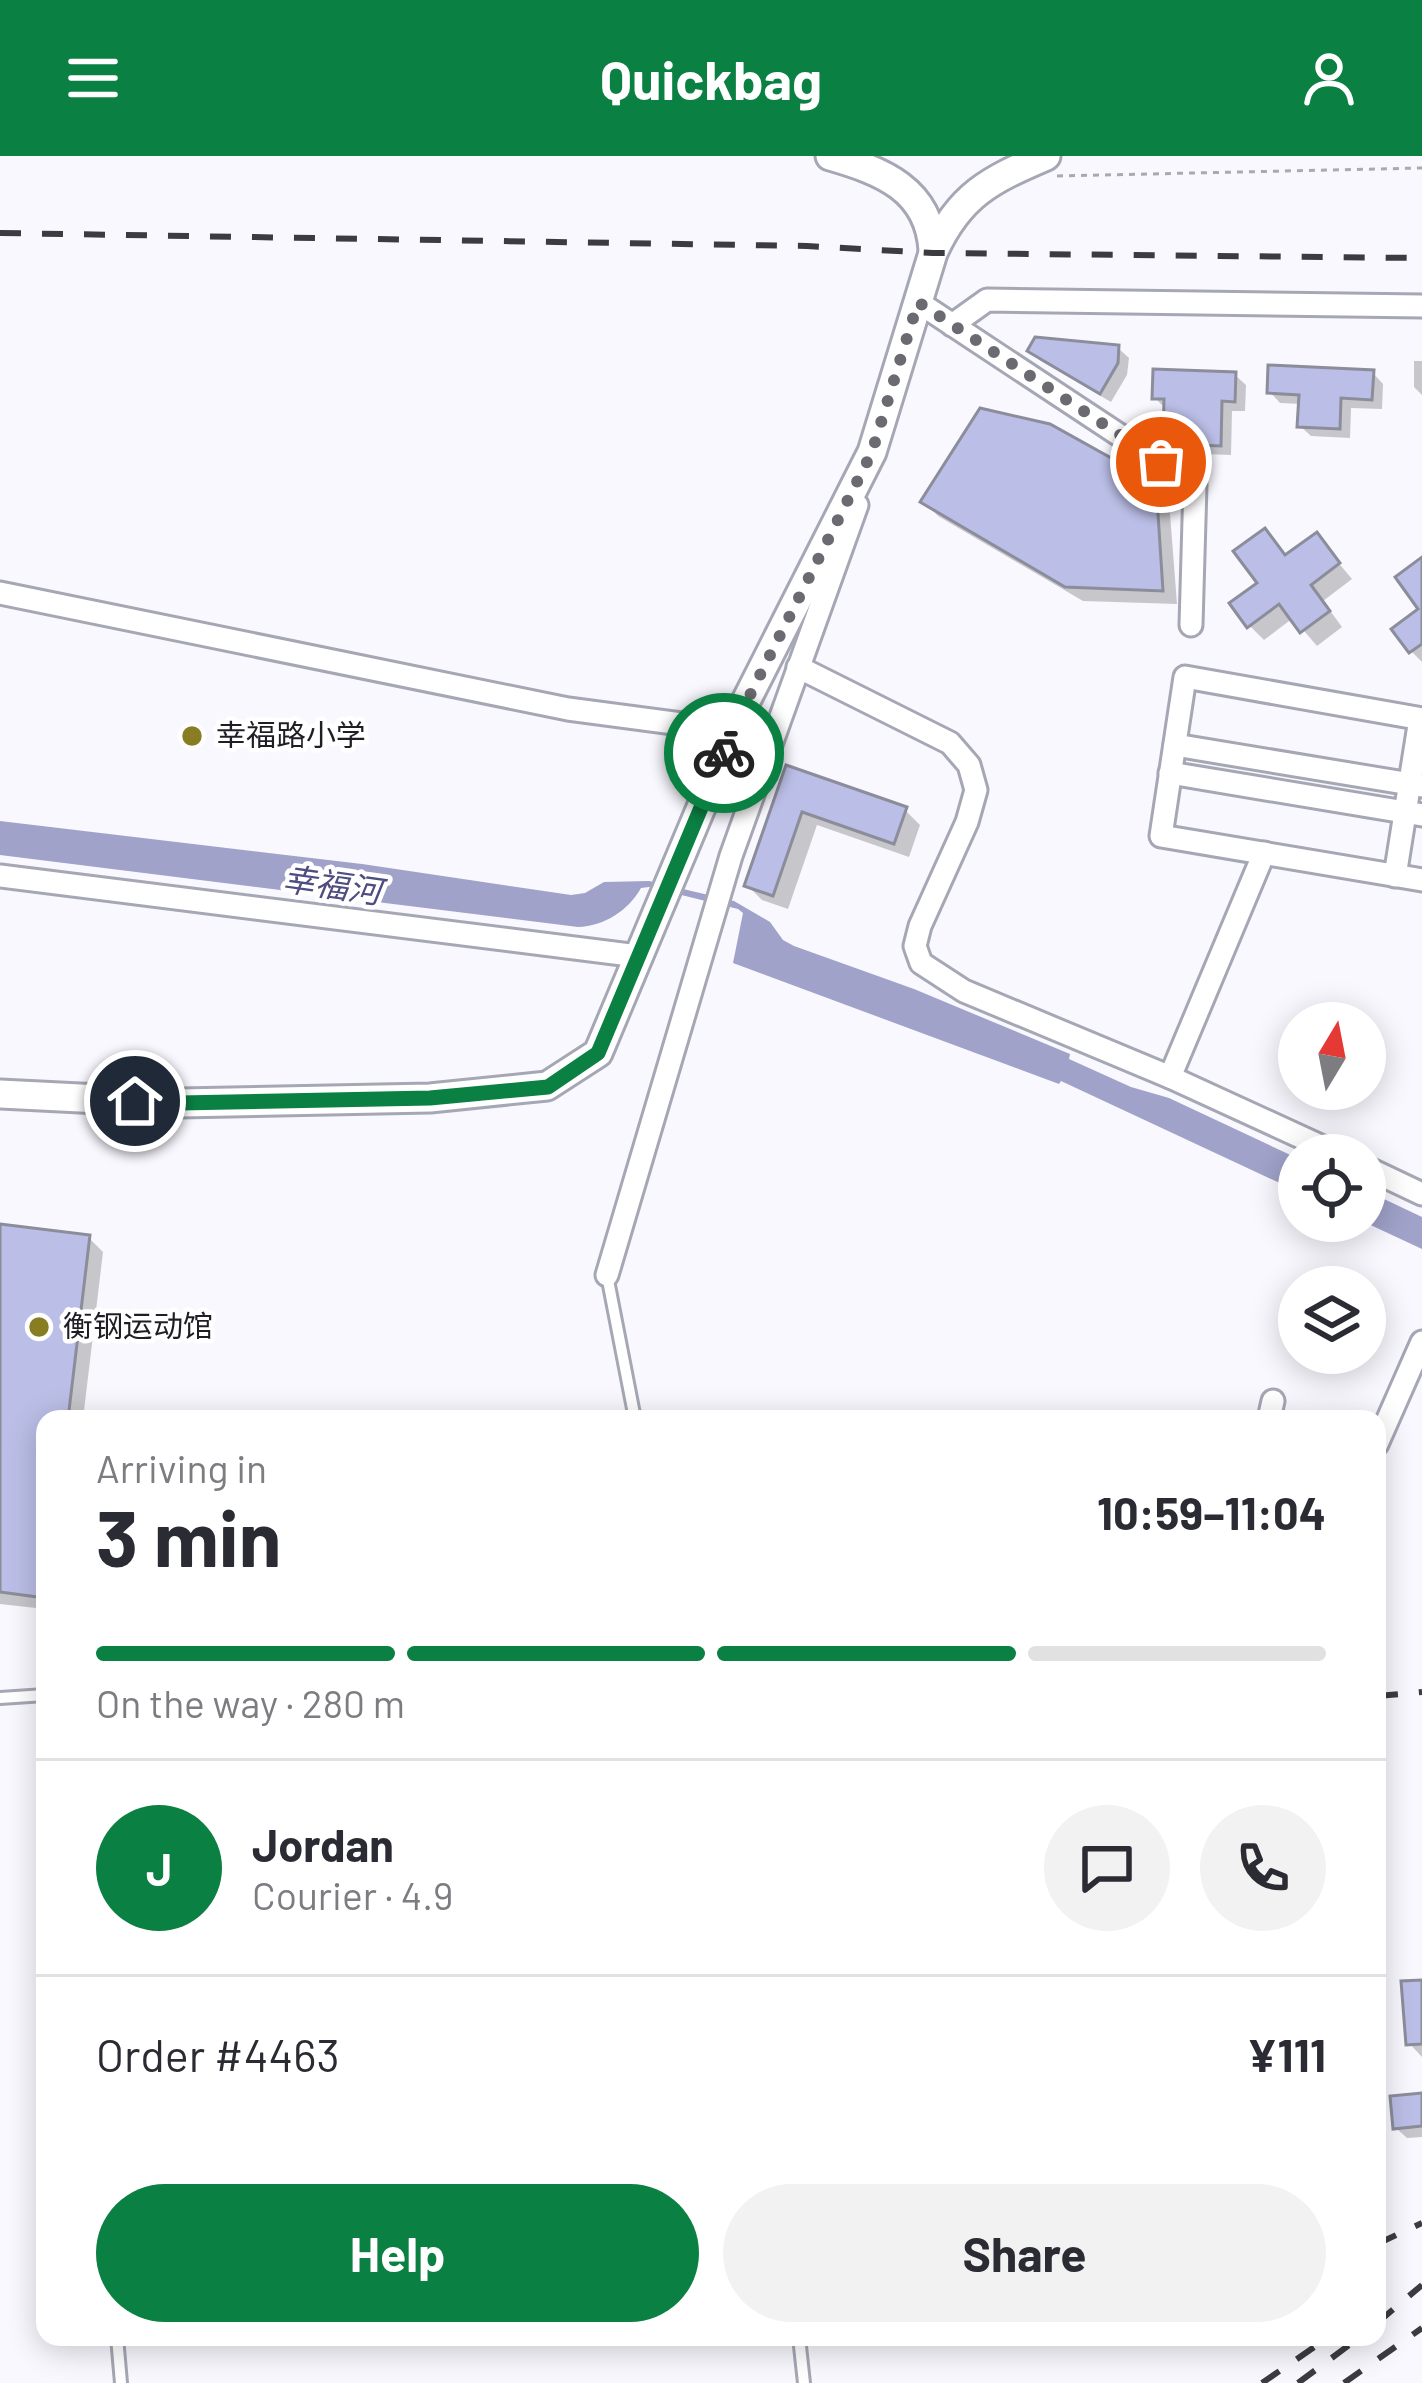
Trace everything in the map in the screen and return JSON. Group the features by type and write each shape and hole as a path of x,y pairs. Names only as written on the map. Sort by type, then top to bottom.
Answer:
{"street":[{"path":"830,156 880,173 910,195 932,226 933,253"},
{"path":"607,1275 731,856 854,512 933,253 952,216 975,193 995,178 1044,166"},
{"path":"952,325 987,300 1422,306"},
{"path":"918,302 1196,485 1190,625"},
{"path":"0,1094 180,1103 430,1098 548,1087 598,1053 734,730 872,452"},
{"path":"0,592 568,709 734,730"},
{"path":"798,667 950,743 969,765 976,790 967,822 920,926 915,946 921,963 964,991 1294,1134"},
{"path":"1395,875 1413,814 1421,719 1185,677 1160,836 1422,880"},
{"path":"1174,745 1416,785"},
{"path":"1170,773 1413,814"},
{"path":"1170,1077 1264,854"},
{"path":"0,876 638,956"},
{"path":"1386,1177 1422,1194"},
{"path":"1386,1424 1422,1342"}],"lane":[{"path":"607,1275 633,1410"},
{"path":"0,1698 36,1696"},
{"path":"118,2346 121,2383"},
{"path":"801,2346 804,2383"}],"path":[{"path":"1044,166 1422,168"}],"water":[{"name":"幸福河","path":"0,821 362,864 571,895 604,882 649,881 734,901 770,922 794,946 914,989 1070,1054 1069,1059 1169,1098 1278,1149 1278,1182 1061,1081 733,963 743,913 738,909 649,887 641,888 614,916 578,927 0,855"},
{"path":"1386,1200 1422,1217 1422,1249 1386,1232"}],"building":[{"path":"1035,337 1119,345 1118,363 1100,394 1027,351"},
{"path":"1268,365 1374,370 1372,400 1341,398 1340,429 1297,427 1299,395 1267,393"},
{"path":"1153,369 1236,372 1235,402 1222,401 1221,446 1163,444 1164,399 1152,399"},
{"path":"980,408 1050,424 1156,483 1163,591 1065,587 920,502"},
{"path":"1265,528 1285,555 1317,532 1340,563 1311,585 1330,611 1300,633 1279,604 1247,628 1229,603 1257,583 1233,551"},
{"path":"1422,557 1422,644 1409,653 1391,629 1418,609 1395,577"},
{"path":"786,765 907,807 894,844 802,812 773,896 744,886"},
{"name":"衡钢运动馆","path":"0,1224 90,1235 69,1410 36,1410 36,1597 0,1592"},
{"path":"1422,1980 1422,2044 1406,2045 1401,1981"},
{"path":"1422,2093 1422,2126 1393,2129 1390,2096"}],"railway":[{"path":"0,233 1422,258"},
{"path":"1386,1695 1422,1692"},
{"path":"1386,2240 1422,2223"},
{"path":"1386,2315 1422,2285"},
{"path":"1344,2383 1422,2328"},
{"path":"1262,2383 1316,2346"},
{"path":"1298,2383 1348,2346"}],"way so far":[{"path":"724,753 872,452 918,302 1161,462"}],"place":[{"name":"幸福路小学","path":"192,736"},
{"name":"衡钢运动馆","path":"39,1327"}],"route":[{"path":"135,1101 430,1098 548,1087 598,1053 724,753"}]}
